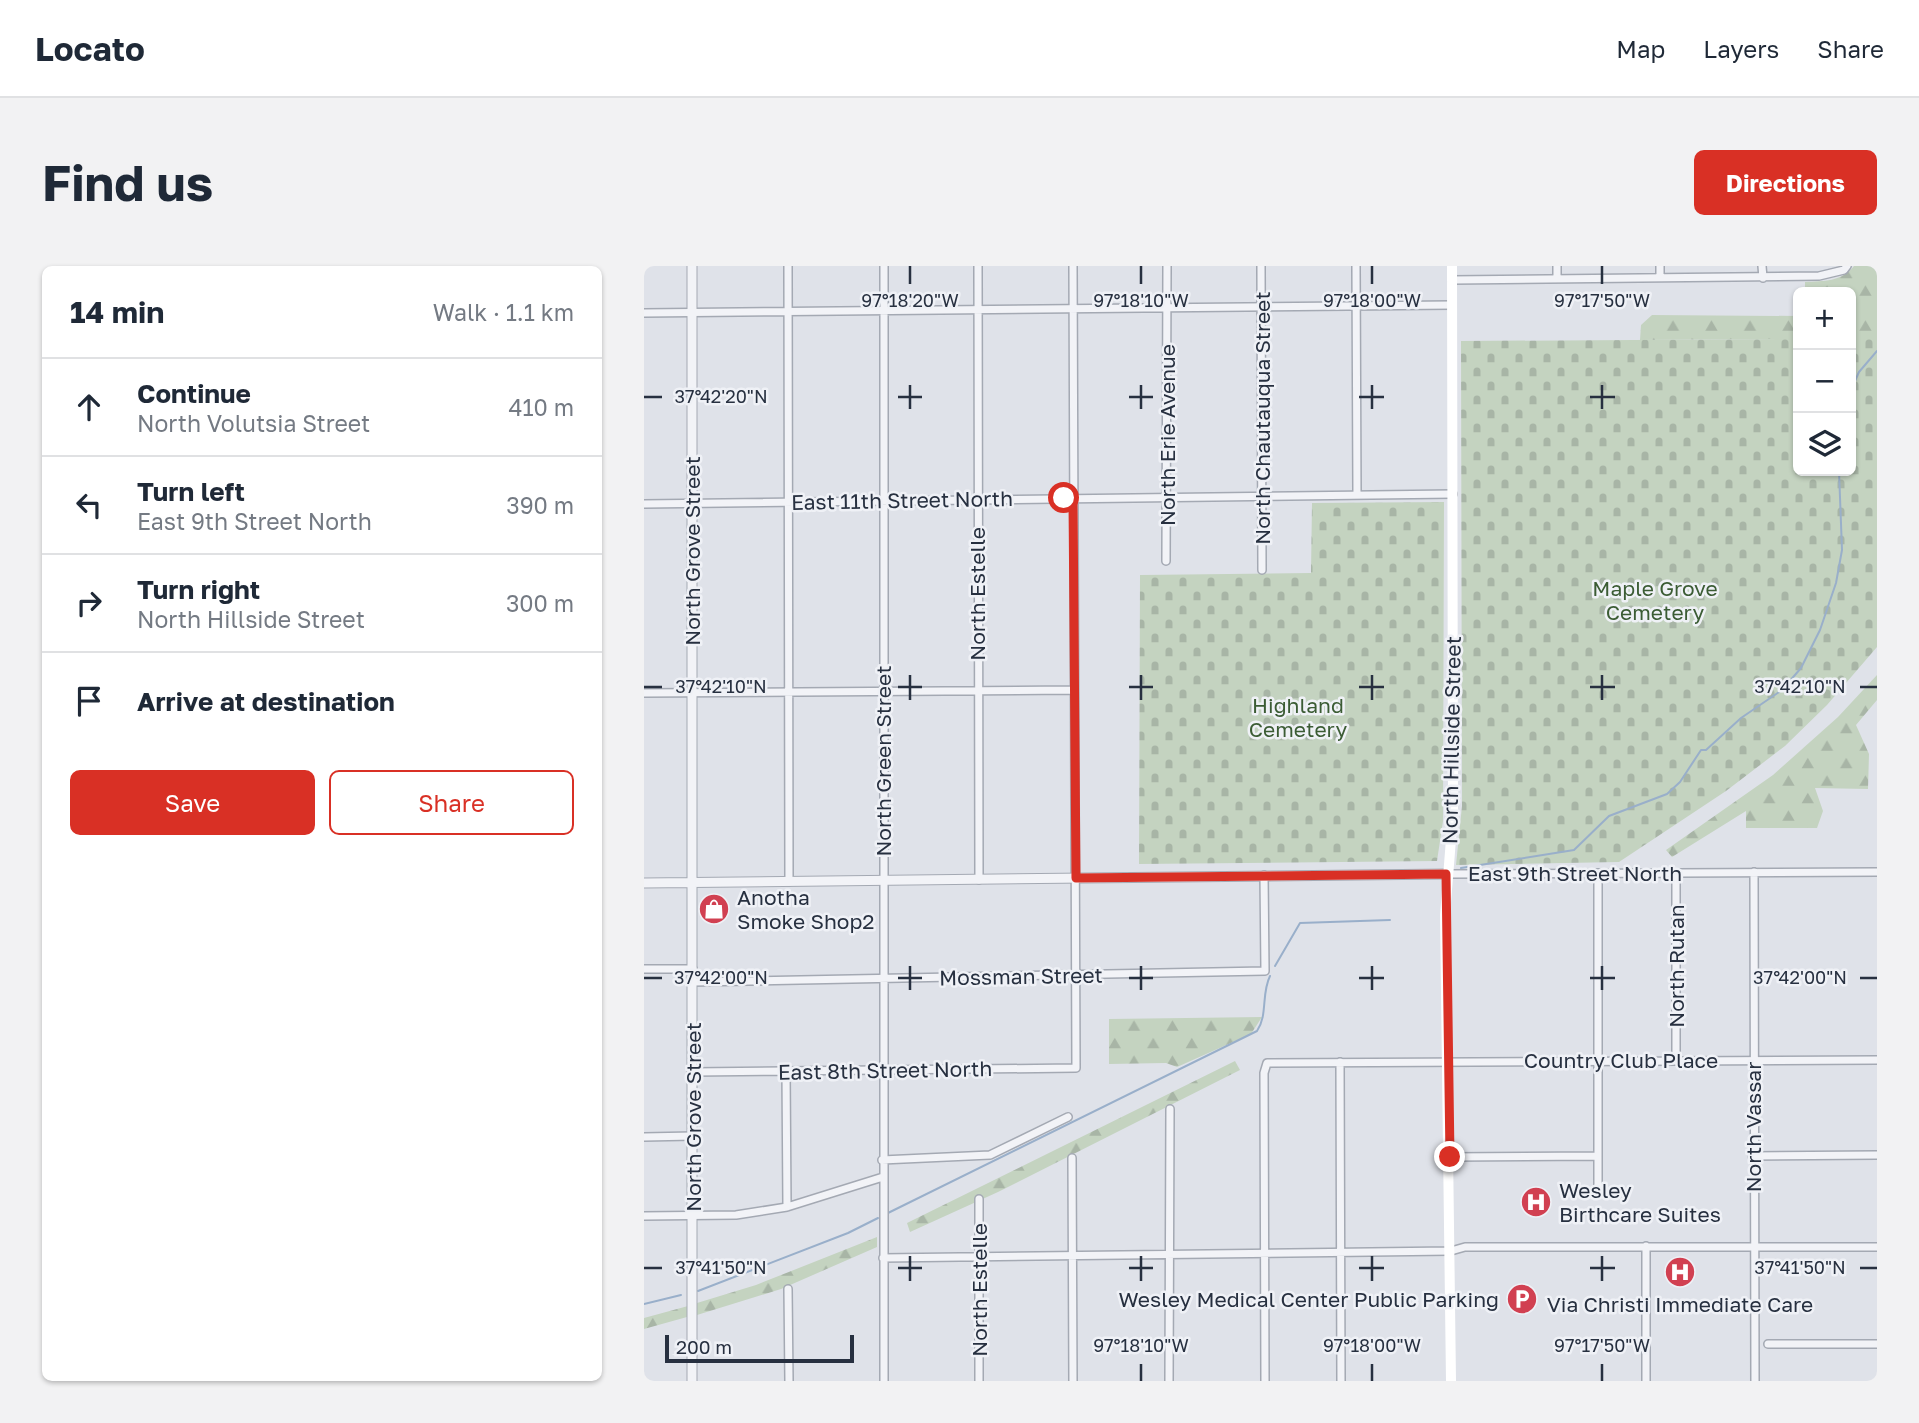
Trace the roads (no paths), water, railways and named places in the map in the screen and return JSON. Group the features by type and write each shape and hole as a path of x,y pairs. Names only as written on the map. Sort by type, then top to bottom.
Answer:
{"main road":[{"name":"North Hillside Street","path":"1451,1381 1446,874 1453,814 1452,266"}],"street":[{"name":"North Grove Street","path":"692,266 692,1381"},
{"path":"788,266 789,882"},
{"name":"North Green Street","path":"884,266 881,979 884,1381"},
{"name":"North Estelle","path":"978,266 979,880"},
{"path":"1073,266 1076,975"},
{"name":"North Erie Avenue","path":"1166,561 1167,266"},
{"name":"North Chautauqua Street","path":"1261,266 1262,570"},
{"path":"1356,266 1357,495"},
{"path":"1557,266 1557,278"},
{"path":"1660,266 1660,278"},
{"path":"1762,266 1763,278"},
{"path":"1452,279 1763,278 1819,276 1844,270 1847,266"},
{"path":"644,313 1452,305"},
{"name":"East 11th Street North","path":"644,504 1453,494"},
{"path":"644,693 1073,690"},
{"name":"North Vassar","path":"1754,872 1752,1156 1755,1381"},
{"name":"East 9th Street North","path":"644,883 1264,875 1877,872"},
{"path":"1598,873 1598,1187"},
{"name":"North Rutan","path":"1676,873 1676,1060"},
{"name":"Mossman Street","path":"693,982 1265,971 1264,875"},
{"path":"644,969 692,969"},
{"name":"East 8th Street North","path":"693,1072 1076,1068 1076,975"},
{"path":"1265,1381 1264,1073 1267,1063 1449,1060"},
{"name":"Country Club Place","path":"1449,1060 1877,1060"},
{"path":"1340,1062 1341,1381"},
{"path":"786,1071 787,1207"},
{"path":"1169,1381 1170,1109"},
{"path":"882,1160 990,1154 1064,1118"},
{"path":"644,1137 694,1136"},
{"path":"1752,1156 1877,1155"},
{"path":"1450,1157 1598,1156"},
{"path":"1072,1158 1073,1381"},
{"path":"644,1216 736,1214 787,1207 883,1177"},
{"name":"North Estelle","path":"979,1199 979,1381"},
{"path":"1646,1246 1646,1381"},
{"path":"883,1258 1451,1251 1465,1247 1877,1247"},
{"path":"788,1289 789,1381"},
{"path":"1768,1344 1877,1344"}],"waterway":[{"path":"1856,379 1877,351"},
{"path":"1461,868 1574,850 1609,816 1667,794 1680,782 1701,750 1706,750 1741,718 1782,690 1801,668 1820,630 1836,583 1842,550 1839,476"},
{"path":"1275,966 1300,923 1390,920"},
{"path":"888,1213 1257,1031 1270,976"},
{"path":"698,1291 848,1233 878,1218"},
{"path":"644,1304 681,1295"}],"place":[{"name":"Anotha Smoke Shop2","path":"714,909"},
{"name":"Wesley Birthcare Suites","path":"1536,1202"},
{"name":"Via Christi Immediate Care","path":"1680,1272"},
{"name":"Wesley Medical Center Public Parking","path":"1522,1299"}],"park label":[{"name":"Maple Grove Cemetery","path":"1655,600"},
{"name":"Highland Cemetery","path":"1298,717"}]}
